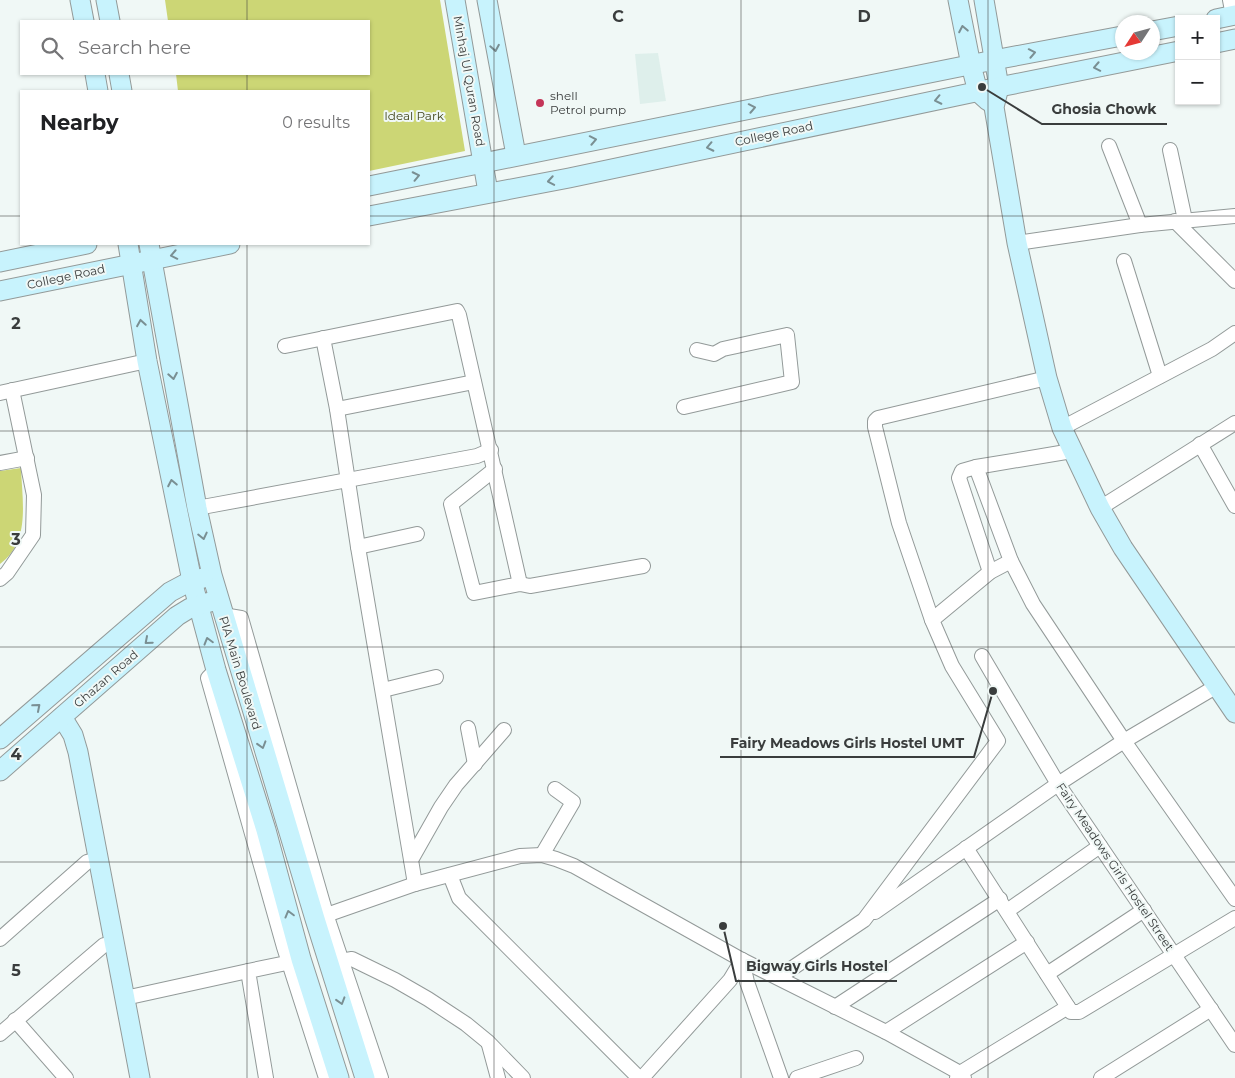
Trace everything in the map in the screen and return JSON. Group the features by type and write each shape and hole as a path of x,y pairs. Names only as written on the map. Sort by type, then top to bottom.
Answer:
{"main road":[{"path":"82,9 102,0"},
{"path":"106,0 110,20"},
{"name":"Minhaj Ul Quran Road","path":"455,0 488,192"},
{"path":"487,0 516,155"},
{"path":"958,0 978,92 994,107"},
{"path":"984,0 999,87 994,107 1018,243 1047,378 1062,428 1100,508 1123,548 1235,713"},
{"path":"1160,30 1175,27"},
{"path":"370,186 516,155 1115,37"},
{"path":"1220,42 1235,39"},
{"name":"College Road","path":"370,216 569,178 1175,52"},
{"path":"468,75 499,71"},
{"path":"95,75 98,90"},
{"path":"119,75 122,90"},
{"path":"0,262 82,245"},
{"name":"PIA Main Boulevard","path":"128,245 147,361 198,606 266,830 294,961 339,1078"},
{"path":"151,252 220,245"},
{"name":"College Road","path":"0,291 132,263 151,252"},
{"name":"PIA Main Boulevard","path":"151,252 197,508 212,575 320,917 336,962 366,1078"},
{"name":"Ghazan Road","path":"0,739 165,596 178,587 212,575"},
{"name":"Ghazan Road","path":"0,771 177,616 198,606 221,607"},
{"path":"62,717 73,735 78,752 140,1078"}],"street":[{"path":"1109,146 1140,224"},
{"path":"1170,150 1180,220 1235,281"},
{"path":"1018,243 1140,224 1235,216"},
{"path":"1124,261 1160,376"},
{"path":"285,346 457,312 491,450 520,584"},
{"path":"1062,428 1212,349 1235,333"},
{"path":"684,406 792,382 787,335 723,349 714,354 697,350"},
{"path":"323,338 337,409 358,547 415,884"},
{"path":"0,579 8,573 33,535 34,495 27,458 6,392 147,361"},
{"path":"864,920 998,741 952,666 932,620 899,523 874,427 875,421 878,418 1047,378"},
{"path":"337,409 474,382"},
{"path":"1100,508 1235,423"},
{"path":"1200,444 1235,506"},
{"path":"197,508 477,456 491,450"},
{"path":"990,572 959,478 962,471 1072,450"},
{"path":"0,463 27,458"},
{"path":"976,467 1011,560 1033,604 1124,741 1235,898"},
{"path":"495,470 451,504 474,593 520,584 530,586 643,566"},
{"path":"358,547 417,534"},
{"path":"932,620 990,572 1011,560"},
{"path":"383,690 436,677"},
{"path":"779,977 1058,784 1124,741 1217,686"},
{"name":"Fairy Meadows Girls Hostel Street","path":"1000,687 1058,784 1235,1045"},
{"path":"468,728 475,764"},
{"path":"411,860 441,807 456,785 504,730"},
{"path":"542,855 574,802 555,789"},
{"path":"835,1007 1100,846"},
{"path":"966,848 1072,1012 1079,1012 1235,918"},
{"path":"320,917 415,884 520,856 542,855 574,866 742,960 886,1032 960,1076 1068,1007"},
{"path":"0,939 87,862 98,859"},
{"path":"450,875 459,898 640,1078 730,980 742,960"},
{"path":"1047,974 1144,910"},
{"path":"886,1032 1027,942"},
{"path":"0,1034 104,944 114,943"},
{"path":"381,1078 336,962 352,959 428,999 466,1024 488,1042 523,1078"},
{"path":"742,960 747,982 781,1078"},
{"path":"125,998 294,961 326,1078"},
{"path":"248,971 266,1078"},
{"path":"1101,1078 1211,1009"},
{"path":"16,1020 66,1078"},
{"path":"488,1042 498,1078"},
{"path":"797,1078 856,1058"}],"shaded area":[{"path":"658,53 666,101 640,104 635,54"}],"green space":[{"name":"Ideal Park","path":"165,0 440,0 465,151 370,171 370,90 178,90 176,75 370,75 370,20 168,20"},
{"path":"21,468 23,507 21,533 10,555 0,564 0,471"}],"place":[{"name":"Ghosia Chowk","path":"982,87"},
{"name":"shell Petrol pump","path":"540,103"},
{"name":"Fairy Meadows Girls Hostel UMT","path":"993,691"},
{"name":"Bigway Girls Hostel","path":"723,926"}]}
